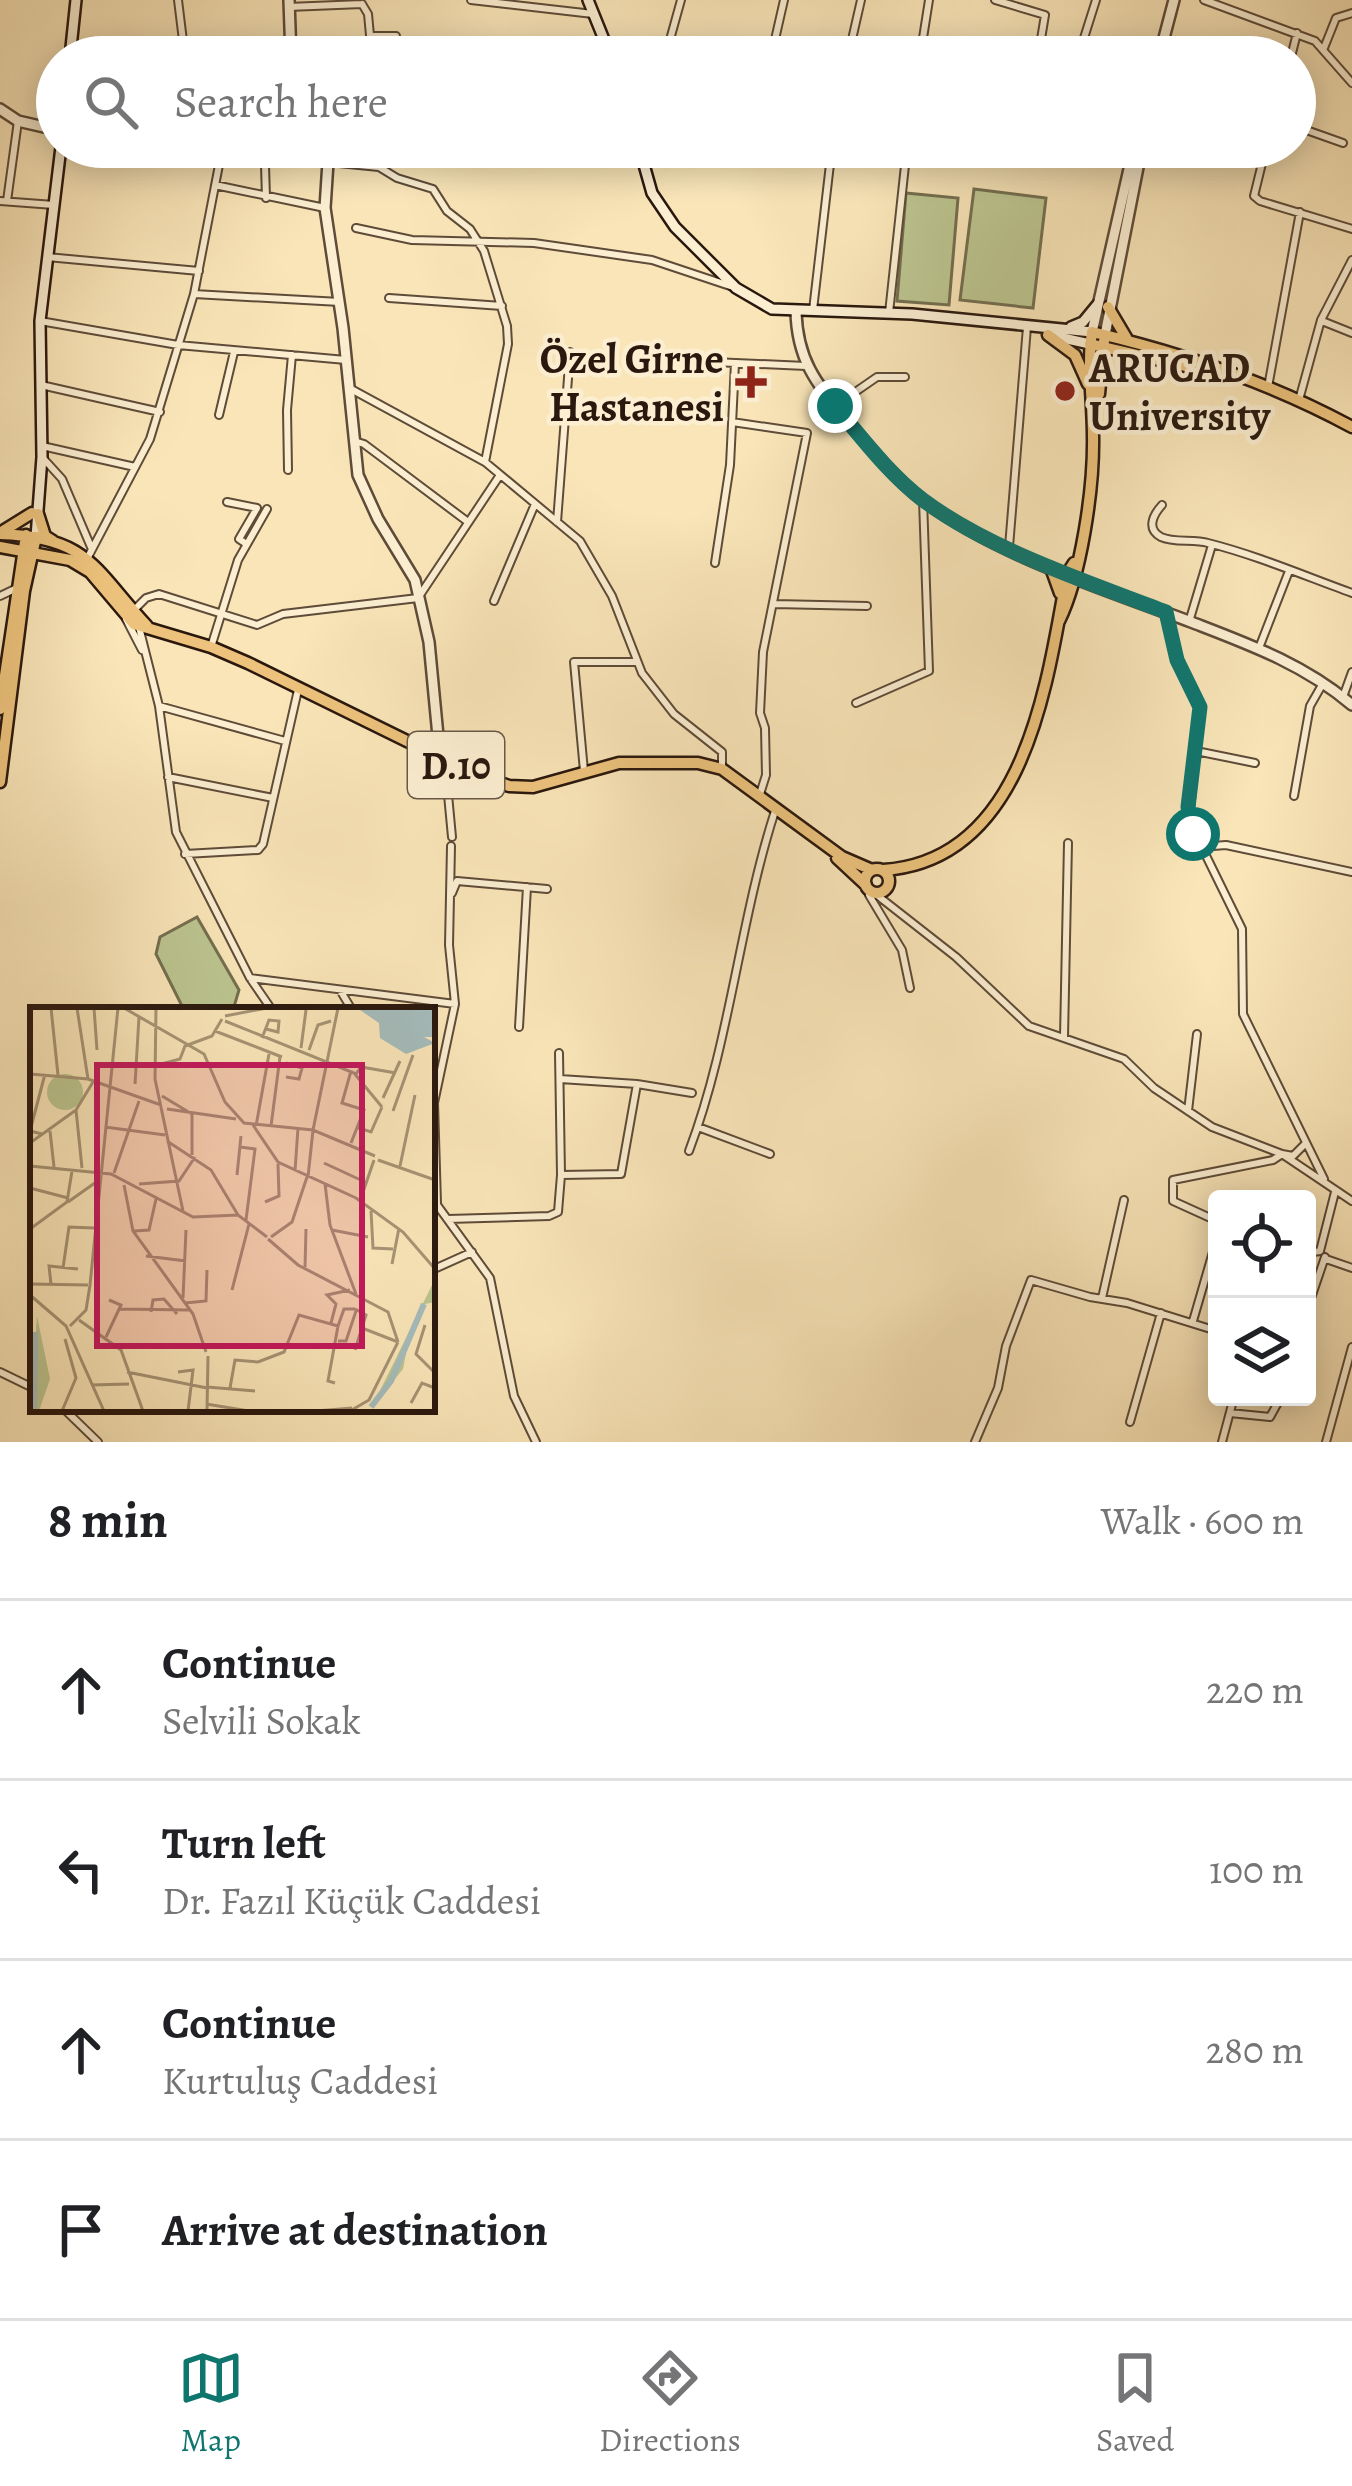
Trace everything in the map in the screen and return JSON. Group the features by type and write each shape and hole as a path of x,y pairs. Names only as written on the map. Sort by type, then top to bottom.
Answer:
{"main road":[{"path":"1102,306 1129,341"},
{"path":"1051,332 1075,355 1093,399"},
{"path":"1098,339 1129,341 1268,387 1352,431"},
{"path":"1098,339 1146,357 1207,368 1352,431"},
{"path":"877,888 972,833 1013,774 1041,704 1076,559 1094,439 1098,339"},
{"path":"1094,439 1098,339"},
{"path":"1100,372 1111,359 1146,357"},
{"path":"0,533 34,514 55,549"},
{"path":"0,533 31,536 55,549 90,572 135,618"},
{"path":"0,709 16,588 31,536"},
{"path":"0,548 26,557 55,549 90,553 135,618"},
{"path":"0,782 26,557"},
{"path":"1051,568 1058,580 1060,615"},
{"name":"D.10","path":"135,618 211,646 509,786 532,787 619,763 722,769 877,888"},
{"name":"D.10","path":"830,849 878,870"},
{"path":"877,888 865,878 878,870 930,861"},
{"path":"877,888 878,870"}],"street":[{"path":"72,36 76,0"},
{"path":"178,0 182,36"},
{"path":"471,0 596,15"},
{"path":"588,0 604,36"},
{"path":"671,36 681,0"},
{"path":"776,36 784,0"},
{"path":"853,36 861,0"},
{"path":"923,36 929,0"},
{"path":"994,0 1046,16 1042,36"},
{"path":"1085,36 1096,0"},
{"path":"1168,36 1177,0"},
{"path":"1206,0 1302,36"},
{"path":"290,36 288,4 364,2 370,36 396,36"},
{"path":"1324,48 1336,18 1352,13"},
{"path":"1316,44 1352,83"},
{"path":"0,110 36,125"},
{"path":"19,121 4,201 53,206"},
{"path":"1316,133 1343,142"},
{"path":"31,536 42,452 40,321 58,168"},
{"path":"90,553 160,412 194,293 218,168"},
{"path":"265,168 266,198"},
{"path":"328,168 325,208 358,475 378,519 409,564 429,642 452,842 449,902 455,1004 435,1093"},
{"path":"382,168 397,178 429,186 484,251 507,326 507,360 485,462"},
{"path":"645,168 652,193 675,227 736,288"},
{"path":"813,312 830,168"},
{"path":"889,313 905,168"},
{"path":"356,228 412,240 534,243 652,260 736,288 772,309 889,313 1098,339 1113,234 1132,168"},
{"path":"1051,332 1083,322 1102,306 1133,168"},
{"path":"1261,168 1254,196 1260,202 1352,229"},
{"path":"215,185 325,208"},
{"path":"1268,387 1300,212"},
{"path":"46,257 199,271"},
{"path":"1299,400 1321,320 1352,260"},
{"path":"194,293 340,302"},
{"path":"389,298 502,306"},
{"path":"796,311 799,351 835,406 892,472 958,523 1051,568 1258,648 1324,682 1347,701 1352,672"},
{"path":"1321,320 1352,333"},
{"path":"40,321 178,345 346,360"},
{"path":"1010,547 1027,327"},
{"path":"219,415 233,352"},
{"path":"557,522 570,352"},
{"path":"288,470 286,410 292,356"},
{"path":"713,362 806,366"},
{"path":"716,563 724,520 735,363"},
{"path":"835,406 877,377 905,376"},
{"path":"41,386 160,412"},
{"path":"348,387 485,462 582,544 594,560 636,662 674,714 722,752 722,769"},
{"path":"731,422 807,433 760,675 766,775 760,794"},
{"path":"352,440 364,443 468,522"},
{"path":"42,452 135,466"},
{"path":"42,452 62,479 90,553"},
{"path":"270,1007 250,978 176,832 159,706 135,618 146,598 159,594 257,625 283,614 418,598 500,475"},
{"path":"856,703 929,671 923,500"},
{"path":"226,502 257,508 239,539 246,544"},
{"path":"494,602 535,504"},
{"path":"1162,505 1152,520 1156,534 1213,544 1352,592"},
{"path":"211,646 246,544 267,508"},
{"path":"1190,622 1213,544"},
{"path":"1258,648 1288,571"},
{"path":"0,596 16,588"},
{"path":"774,604 867,606"},
{"path":"1166,612 1177,660 1200,707 1188,807 1193,834 1242,929 1243,1014 1324,1179 1352,1201"},
{"path":"135,618 148,658"},
{"path":"584,771 574,662 636,662"},
{"path":"1294,796 1310,706 1324,682"},
{"path":"184,854 258,850 266,836 299,686"},
{"path":"159,706 285,742"},
{"path":"1196,752 1255,763"},
{"path":"169,777 273,798"},
{"path":"689,1151 730,999 752,884 776,807"},
{"path":"1064,1037 1068,843"},
{"path":"1200,847 1226,845 1352,872"},
{"path":"449,902 457,881 547,889"},
{"path":"519,1027 527,887"},
{"path":"877,888 892,903"},
{"path":"877,888 1029,1026 1124,1059 1154,1088 1212,1127 1282,1154 1324,1179"},
{"path":"877,888 877,910 902,950 910,988"},
{"path":"250,978 455,1004"},
{"path":"340,990 350,1007"},
{"path":"1188,1111 1197,1034"},
{"path":"448,1219 558,1212 559,1053"},
{"path":"560,1079 692,1093"},
{"path":"561,1175 621,1174 637,1084"},
{"path":"698,1127 770,1154"},
{"path":"1208,1217 1173,1201 1173,1180 1273,1160 1282,1154 1293,1156 1305,1143"},
{"path":"1310,1298 1335,1192"},
{"path":"1102,1298 1124,1200"},
{"path":"435,1201 490,1278 516,1402 536,1442"},
{"path":"435,1269 473,1252"},
{"path":"1316,1254 1352,1268"},
{"path":"1193,1322 1208,1270"},
{"path":"975,1442 1004,1371 1006,1346 1031,1280 1208,1327"},
{"path":"1130,1422 1161,1313"},
{"path":"1325,1442 1352,1347"},
{"path":"0,1372 30,1387"},
{"path":"1222,1442 1232,1406"},
{"path":"1230,1413 1270,1417 1276,1406"},
{"path":"67,1412 98,1442"}],"green space":[{"path":"974,189 1046,198 1033,308 960,300"},
{"path":"906,193 958,198 949,305 897,301"},
{"path":"197,917 239,990 234,1007 182,1007 156,954 160,937"}],"place":[{"name":"Özel Girne Hastanesi","path":"751,382"},
{"name":"ARUCAD University","path":"1065,391"}],"route":[{"path":"835,406 892,472 958,523 1051,568 1166,612 1180,670 1200,707 1188,807 1193,834"}]}
